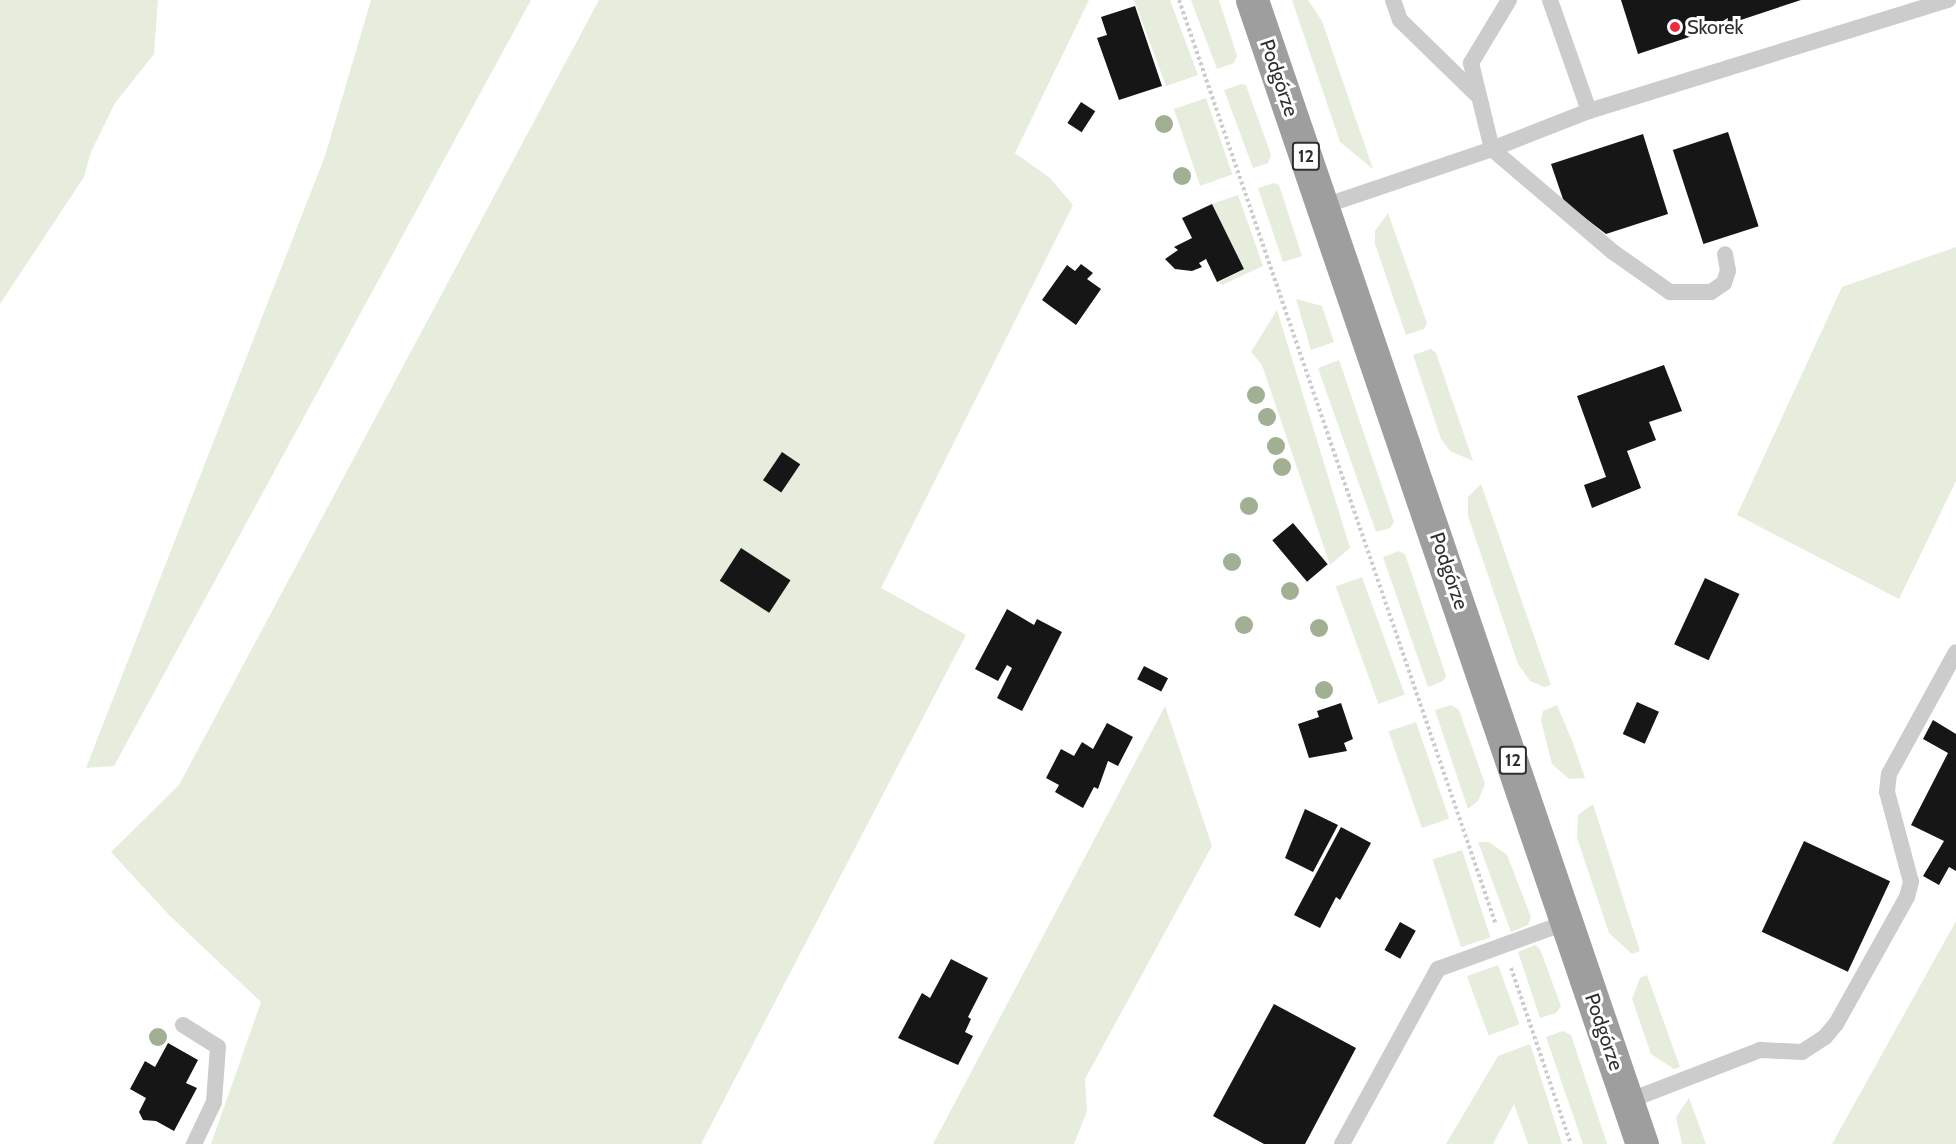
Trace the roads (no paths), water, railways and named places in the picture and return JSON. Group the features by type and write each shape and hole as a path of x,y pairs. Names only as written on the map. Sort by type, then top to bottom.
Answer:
{"highway":[{"name":"Podgórze","path":"1252,0 1642,1144"}],"lane":[{"path":"1393,0 1400,20 1476,94"},
{"path":"1550,0 1588,111"},
{"path":"1324,207 1492,149 1588,111 1948,0"},
{"path":"1505,2 1471,63 1476,94 1492,149 1613,252 1670,292 1711,292 1724,283 1728,271 1725,254"},
{"path":"1628,1101 1760,1050 1802,1052 1836,1024 1907,897 1911,882 1887,792 1889,774 1956,652"},
{"path":"1342,1144 1438,969 1567,922"},
{"path":"183,1024 218,1047 214,1102 194,1144"}],"place":[{"name":"Skorek","path":"1675,27"}]}
